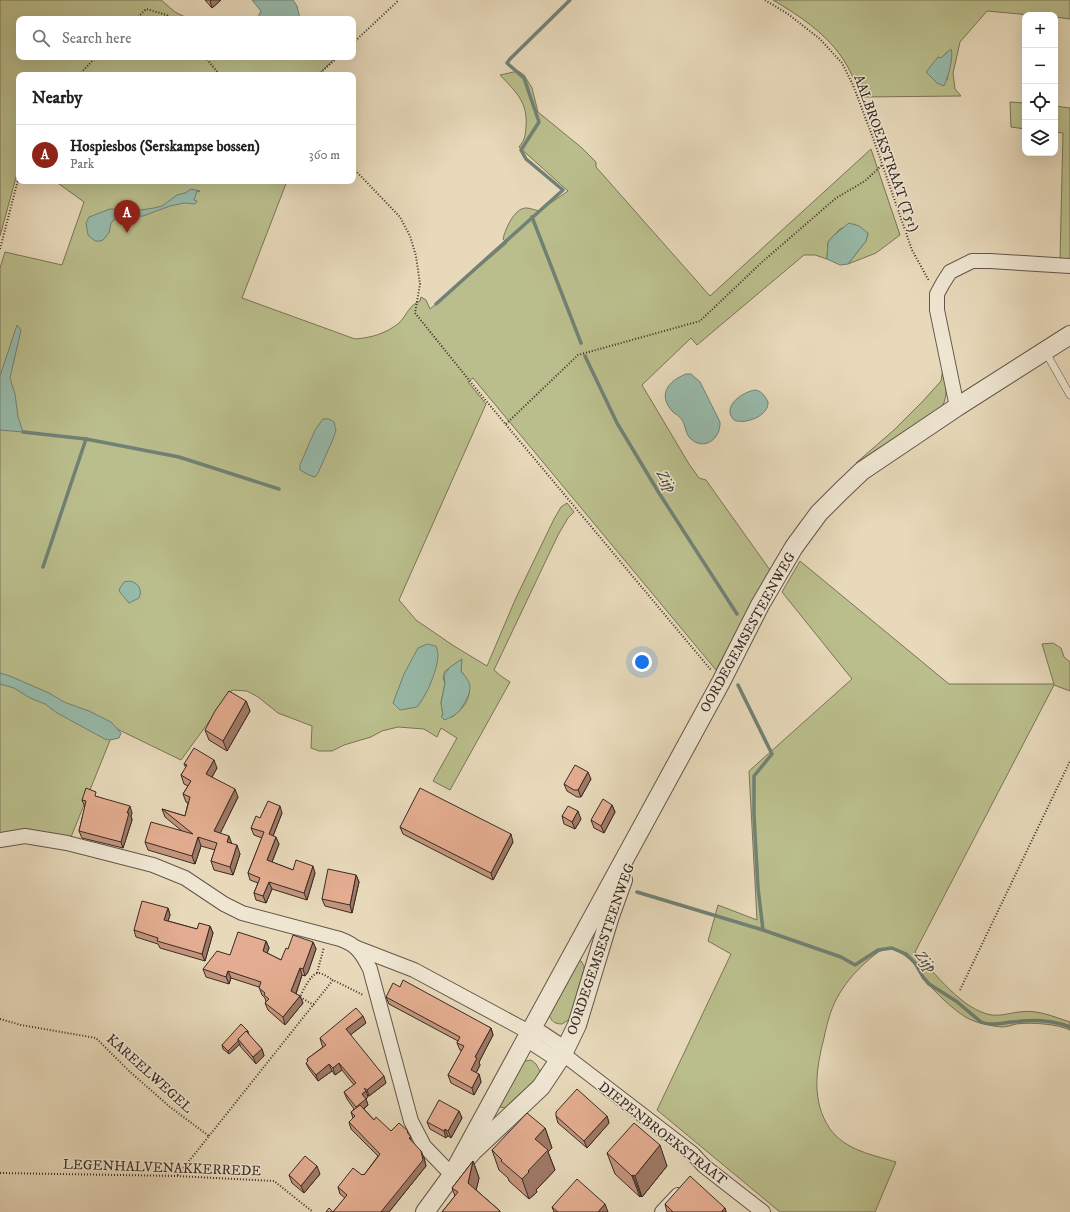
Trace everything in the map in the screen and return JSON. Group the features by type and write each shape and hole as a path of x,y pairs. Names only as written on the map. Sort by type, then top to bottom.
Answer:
{"street":[{"path":"957,406 937,310 937,294 950,272 972,261 1070,266"},
{"name":"OORDEGEMSESTEENWEG","path":"452,1175 721,682 760,605 794,547 819,513 840,490 862,471 957,406 1070,335"},
{"name":"OORDEGEMSESTEENWEG","path":"425,1212 452,1175 474,1151 541,1087 563,1054 576,1025 610,916 643,824"},
{"name":"DIEPENBROEKSTRAAT","path":"0,840 25,836 67,843 153,865 185,878 224,904 242,913 349,942 357,948 414,970 529,1032 542,1033 557,1043 563,1054 692,1153 704,1166 763,1212"},
{"path":"357,948 365,958 370,969 411,1121 424,1146 452,1175"},
{"path":"662,1212 686,1186"}],"lane":[{"path":"1045,351 1070,396"}],"path":[{"path":"356,40 399,0"},
{"name":"AALBROEKSTRAAT (T51)","path":"765,0 788,14 820,39 842,63 853,85 912,250 937,294"},
{"path":"139,16 146,9 169,16"},
{"path":"82,72 93,60"},
{"path":"208,60 218,72"},
{"path":"321,72 335,60"},
{"path":"505,424 578,355 700,321 761,264 836,198 865,181 882,165"},
{"path":"356,171 400,217 410,236 416,256 420,284 415,312 505,424 721,682"},
{"path":"0,249 17,184"},
{"path":"960,990 1070,761"},
{"path":"314,1006 300,996 312,977 317,973 327,936"},
{"path":"317,973 320,973 358,994 377,997"},
{"path":"176,1176 314,1006 333,980"},
{"name":"KAREELWEGEL","path":"0,1020 96,1038 128,1070 170,1107 209,1136"},
{"name":"LEGENHALVENAKKERREDE","path":"0,1173 176,1176 274,1181 313,1212"}],"green space":[{"path":"0,0 161,0 175,12 183,16 16,16 16,60 333,60 321,72 16,72 16,177 0,236"},
{"path":"773,0 1070,0 1070,19 1058,17 1058,12 1022,12 1022,14 987,11 960,42 953,73 955,89 961,96 862,97 853,76 841,56 827,39 801,18","holes":["947,52 949,68 947,80 939,57 941,59"]},
{"path":"518,71 524,75 532,88 538,112 582,148 596,162 596,167 710,296 871,149 900,235 876,253 848,264 866,241 868,234 854,224 840,229 828,242 827,259 815,255 804,255 697,345 691,338 642,385 689,464 699,478 706,480 770,570 716,670 473,378 468,382 486,404 399,600 416,620 487,666 515,600 554,519 561,507 567,503 574,512 568,518 558,535 494,670 510,682 450,790 433,781 457,738 441,728 437,737 424,729 398,727 382,731 371,737 344,745 332,751 319,751 311,748 312,726 278,713 258,697 247,691 232,690 181,760 115,728 71,837 0,835 0,268 5,252 62,265 84,202 59,184 286,184 242,298 355,339 378,334 389,330 399,323 413,305 420,301 421,297 426,300 430,309 507,243 503,239 504,235 514,215 526,208 539,211 568,191 519,147 524,140 526,118 523,104 516,92 500,75","holes":["461,660 461,671 466,678 469,690 463,707 452,717 443,715 441,703 445,683 443,678 445,671"]},
{"path":"1010,102 1022,103 1022,129 1011,127"},
{"path":"1058,106 1070,108 1070,260 1060,259 1063,133 1058,132"},
{"path":"943,368 946,393 942,407 856,463 894,430 923,401 941,381"},
{"path":"800,561 949,684 1054,684 1042,644 1053,643 1061,648 1064,657 1070,662 1070,691 1054,685 915,952 950,990 960,999 981,1012 992,1015 1026,1011 1039,1013 1070,1022 1070,1030 1059,1026 1037,1023 1022,1023 1002,1027 971,1020 938,995 914,964 901,953 885,949 865,963 846,984 832,1008 821,1050 817,1073 817,1085 820,1107 824,1118 836,1136 851,1147 860,1151 896,1162 875,1212 780,1212 657,1110 731,954 708,941 718,905 757,920 749,771 852,679 782,592"},
{"path":"578,961 581,961 584,969 570,1019 562,1024 555,1023 549,1014"},
{"path":"531,1060 536,1064 540,1071 538,1077 506,1108 500,1107 498,1103 517,1065"}],"shaded area":[{"path":"252,0 293,0 297,6 299,16 258,16 261,11"},
{"path":"951,49 952,53 949,73 944,86 937,83 926,72 938,57 941,58"},
{"path":"191,189 200,191 197,191 194,200 197,201 195,204 184,203 170,206 143,216 121,217 115,219 111,223 109,233 103,240 100,241 95,241 88,235 86,223 89,217 110,209 141,210 162,206 177,195 185,193"},
{"path":"849,223 859,226 868,233 866,241 848,264 840,265 827,259 828,242"},
{"path":"17,325 21,330 10,378 15,394 18,417 23,432 0,430 0,376"},
{"path":"686,374 691,374 700,382 720,422 718,434 711,441 706,443 701,444 689,437 683,422 668,406 666,400 665,394 670,385 674,380"},
{"path":"755,390 760,391 768,402 765,411 756,418 750,420 734,420 730,410 732,405 739,397"},
{"path":"323,419 329,419 334,422 336,430 315,477 300,470 300,465 315,430"},
{"path":"129,581 135,583 139,587 140,595 139,598 129,603 119,591 124,582"},
{"path":"427,644 436,646 438,655 436,669 431,683 417,707 400,710 393,703 404,674 418,648"},
{"path":"462,659 461,671 469,682 469,693 461,709 454,715 444,720 441,716 443,715 441,703 445,683 444,675 450,667"},
{"path":"0,673 49,693 64,702 89,711 111,722 121,733 119,738 110,740 105,739 57,713 45,704 30,698 14,688 0,684"}],"building":[{"path":"229,691 246,701 223,741 205,730 215,711"},
{"path":"194,748 214,760 206,774 235,789 214,831 229,836 227,842 237,845 230,867 211,861 217,843 198,837 192,856 145,842 151,822 193,834 162,809 185,816 190,797 183,794 191,781 181,775 187,765 184,764"},
{"path":"575,765 588,772 578,790 574,790 564,784"},
{"path":"86,788 96,792 95,796 130,806 127,813 129,813 121,842 79,831 86,801 82,800"},
{"path":"420,788 511,834 491,873 400,827"},
{"path":"603,799 612,805 601,826 591,820"},
{"path":"268,801 280,806 269,834 276,837 267,860 293,870 296,860 313,866 304,893 269,882 263,896 254,893 260,878 248,873 264,832 251,828 256,816 260,818"},
{"path":"568,806 578,811 572,822 562,816"},
{"path":"328,869 356,875 350,905 322,899"},
{"path":"142,901 168,908 164,920 197,929 199,923 210,926 202,954 157,941 158,938 134,930"},
{"path":"238,932 266,941 263,951 281,960 286,948 288,949 293,935 313,942 303,969 300,968 291,991 300,996 283,1017 265,1003 269,999 259,988 261,982 228,971 226,977 203,969 217,951 230,955"},
{"path":"403,980 491,1028 475,1057 477,1058 471,1070 479,1074 472,1088 448,1075 464,1046 457,1043 460,1037 386,997 393,983 400,987"},
{"path":"356,1008 363,1016 346,1029 384,1076 367,1090 364,1088 366,1091 362,1094 366,1099 356,1107 344,1092 356,1083 339,1063 333,1068 329,1064 316,1075 306,1063 308,1061 307,1059 326,1045 320,1038"},
{"path":"241,1024 248,1031 246,1031 238,1039 238,1041 228,1051 222,1045"},
{"path":"246,1031 262,1049 253,1057 238,1039"},
{"path":"577,1089 607,1116 584,1141 556,1116 556,1112"},
{"path":"439,1100 459,1111 448,1131 445,1129 444,1131 427,1122"},
{"path":"360,1105 374,1120 376,1117 391,1131 399,1123 408,1131 407,1132 411,1137 409,1138 421,1151 423,1160 381,1212 333,1212 347,1195 338,1187 353,1168 364,1175 380,1154 349,1122 355,1116 351,1112"},
{"path":"527,1113 545,1128 535,1139 548,1150 522,1179 501,1161 502,1160 492,1150"},
{"path":"634,1123 660,1145 635,1176 632,1176 607,1153"},
{"path":"305,1156 317,1166 301,1186 289,1175"},
{"path":"473,1161 468,1183 500,1211 442,1212 458,1192 452,1188"},
{"path":"690,1176 725,1208 721,1212 673,1212 665,1204"},
{"path":"577,1179 605,1204 598,1212 558,1212 552,1207"},
{"path":"329,1208 333,1212 326,1212"}],"waterway":[{"path":"436,304 563,190 526,159 521,150 539,122 524,78 507,63 570,0"},
{"name":"Zijp","path":"532,217 581,343"},
{"name":"Zijp","path":"585,356 617,423 659,493 737,614"},
{"path":"23,432 86,439 179,457 279,489"},
{"path":"43,567 86,439"},
{"name":"Zijp","path":"738,685 772,754 754,776 754,815 758,888 763,930"},
{"name":"Zijp","path":"637,892 763,930 841,957 855,965 878,950 892,948 906,954 915,963 929,984 956,1001 981,1022 992,1024 1041,1021 1063,1024 1070,1027"}],"place":[{"name":"Hospiesbos (Serskampse bossen)","path":"127,233"}]}
